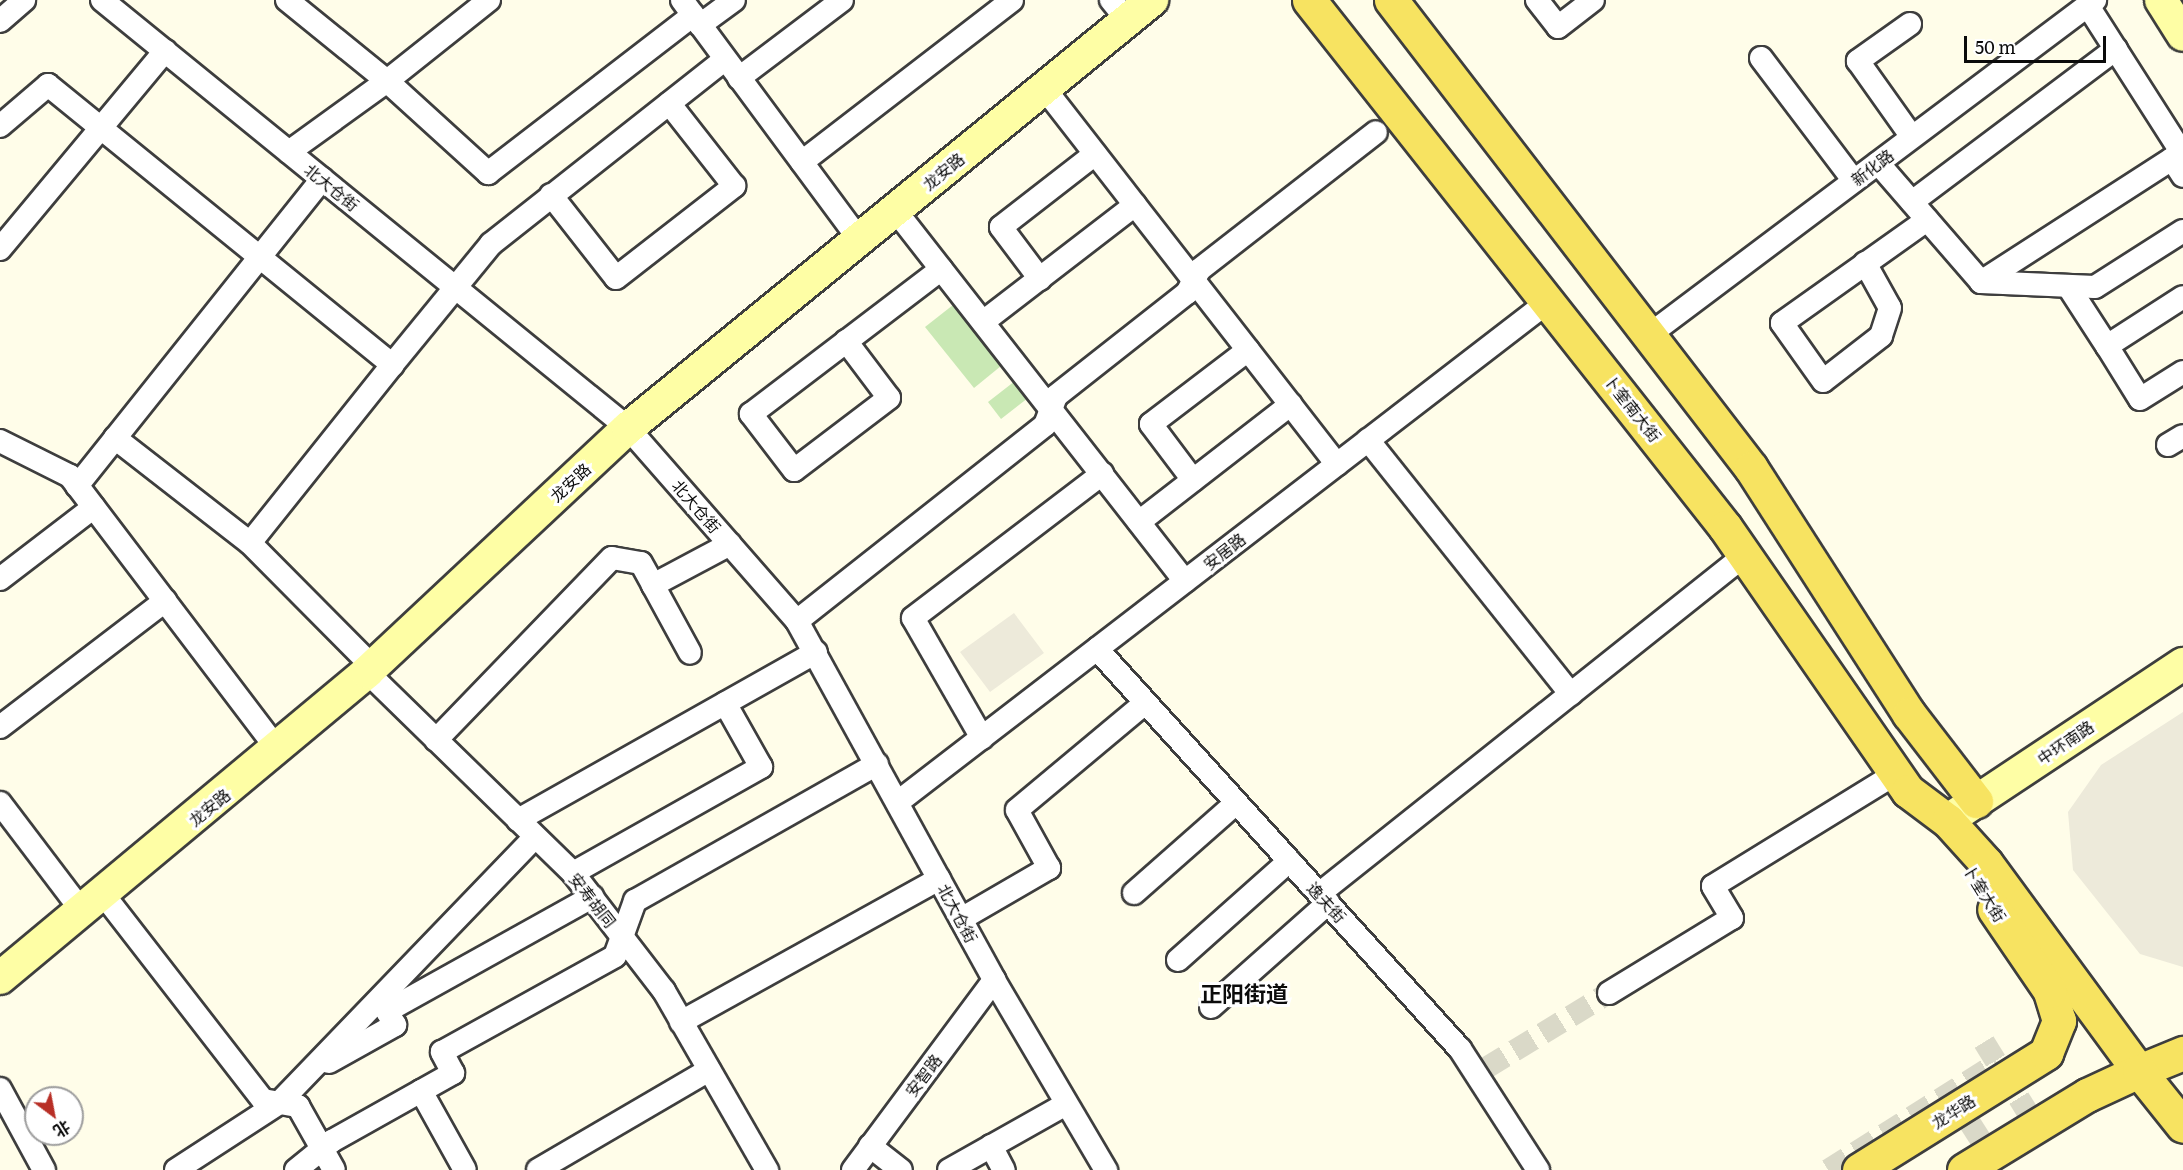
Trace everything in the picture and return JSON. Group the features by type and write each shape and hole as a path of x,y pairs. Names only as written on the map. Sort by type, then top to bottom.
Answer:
{"main road":[{"name":"卜奎南大街","path":"1309,0 1549,301 1744,556 1908,791 1948,820"},
{"path":"1391,0 1751,468 1910,714 1976,801"},
{"name":"卜奎大街","path":"1948,820 1986,863 2077,985 2160,1083"},
{"name":"卜奎大街","path":"1948,820 1969,872 2050,991 2059,1021 2046,1053"},
{"name":"龙华路","path":"1859,1170 2046,1053"},
{"path":"1964,1170 2087,1095 2160,1083 2183,1053"},
{"path":"2160,1083 2183,1126"}],"street":[{"path":"0,21 24,0"},
{"path":"287,0 387,81 488,173 692,13 734,0"},
{"path":"289,152 387,81 489,0"},
{"path":"739,78 842,0"},
{"path":"802,162 1012,0"},
{"name":"龙安路","path":"0,978 278,750 370,670 628,428 1044,88 1119,10 1152,0"},
{"path":"1538,0 1558,27 1593,0"},
{"path":"2161,0 2183,34"},
{"name":"北大仓街","path":"111,2 165,51 628,428 797,621 994,980 1106,1170"},
{"path":"1981,282 2177,167 2181,153 2115,49 2092,3"},
{"name":"新化路","path":"1649,335 2092,3"},
{"path":"692,13 859,239"},
{"path":"1910,24 1857,61 1912,137"},
{"path":"1912,202 2115,49"},
{"path":"0,249 165,51"},
{"path":"1761,58 1854,181"},
{"path":"250,543 454,286 491,243 725,59"},
{"path":"0,126 48,85 392,364"},
{"path":"1044,88 1337,464"},
{"path":"551,195 616,278 734,186 669,103"},
{"path":"797,621 1046,425 1056,396 1187,293 1194,280 1376,132"},
{"path":"1040,279 1001,227 1095,154"},
{"path":"1878,163 1981,282 2095,287 2183,231"},
{"path":"77,486 322,179"},
{"path":"983,322 1135,205"},
{"path":"895,210 1185,581"},
{"path":"1865,263 1890,308 1881,336 1823,381 1782,323 1865,263 1927,220"},
{"path":"846,341 889,398 794,470 751,414 846,341 941,268"},
{"path":"2068,286 2140,399 2183,372"},
{"path":"2107,346 2183,297"},
{"name":"安居路","path":"898,802 1549,301"},
{"path":"1193,480 1150,424 1248,350"},
{"path":"1139,522 1291,404"},
{"name":"安寿胡同","path":"115,438 250,543 436,740 573,873 622,937 681,1022 767,1170"},
{"path":"1368,440 1570,694"},
{"path":"0,441 70,476 278,750"},
{"path":"982,738 913,618 1102,474"},
{"path":"0,579 94,507"},
{"path":"653,585 730,544"},
{"path":"1211,1007 1323,899 1570,694 1744,556"},
{"path":"436,740 612,558 641,563 690,653"},
{"path":"0,727 165,601"},
{"name":"逸夫街","path":"1097,649 1481,1071 1538,1170"},
{"path":"518,820 816,652"},
{"name":"中环南路","path":"1948,820 2183,664"},
{"path":"573,873 761,767 725,703"},
{"path":"961,918 1050,868 1017,810 1145,703"},
{"path":"296,1170 323,1150 453,1073 442,1052 615,956 635,901 877,764"},
{"path":"1609,993 1732,918 1713,886 1895,774"},
{"path":"0,803 92,903 262,1100 297,1106 334,1170"},
{"path":"1134,893 1236,803"},
{"path":"176,1170 279,1103 535,837"},
{"path":"1178,960 1289,861"},
{"path":"681,1022 939,879"},
{"path":"308,1073 395,1025 387,1011 592,897"},
{"name":"安智路","path":"853,1170 994,980"},
{"path":"538,1170 709,1070"},
{"path":"0,1089 44,1170"},
{"path":"421,1091 465,1170"},
{"path":"949,1170 1066,1104"},
{"path":"870,1146 901,1170"},
{"path":"991,1146 1004,1170"}],"green space":[{"path":"953,305 1001,366 974,388 925,327"},
{"path":"1015,381 1028,398 1001,419 988,402"}],"shaded area":[{"path":"1014,613 1044,653 990,692 960,652"},
{"path":"2183,712 2183,967 2140,954 2073,870 2068,812 2101,765"}],"tunnel":[{"path":"1486,1068 1609,993"},
{"path":"1984,1042 2043,1137"},
{"path":"1828,1170 1997,1063"},
{"path":"1952,1095 1993,1159"}],"district":[{"name":"正阳街道","path":"1244,993"}]}
